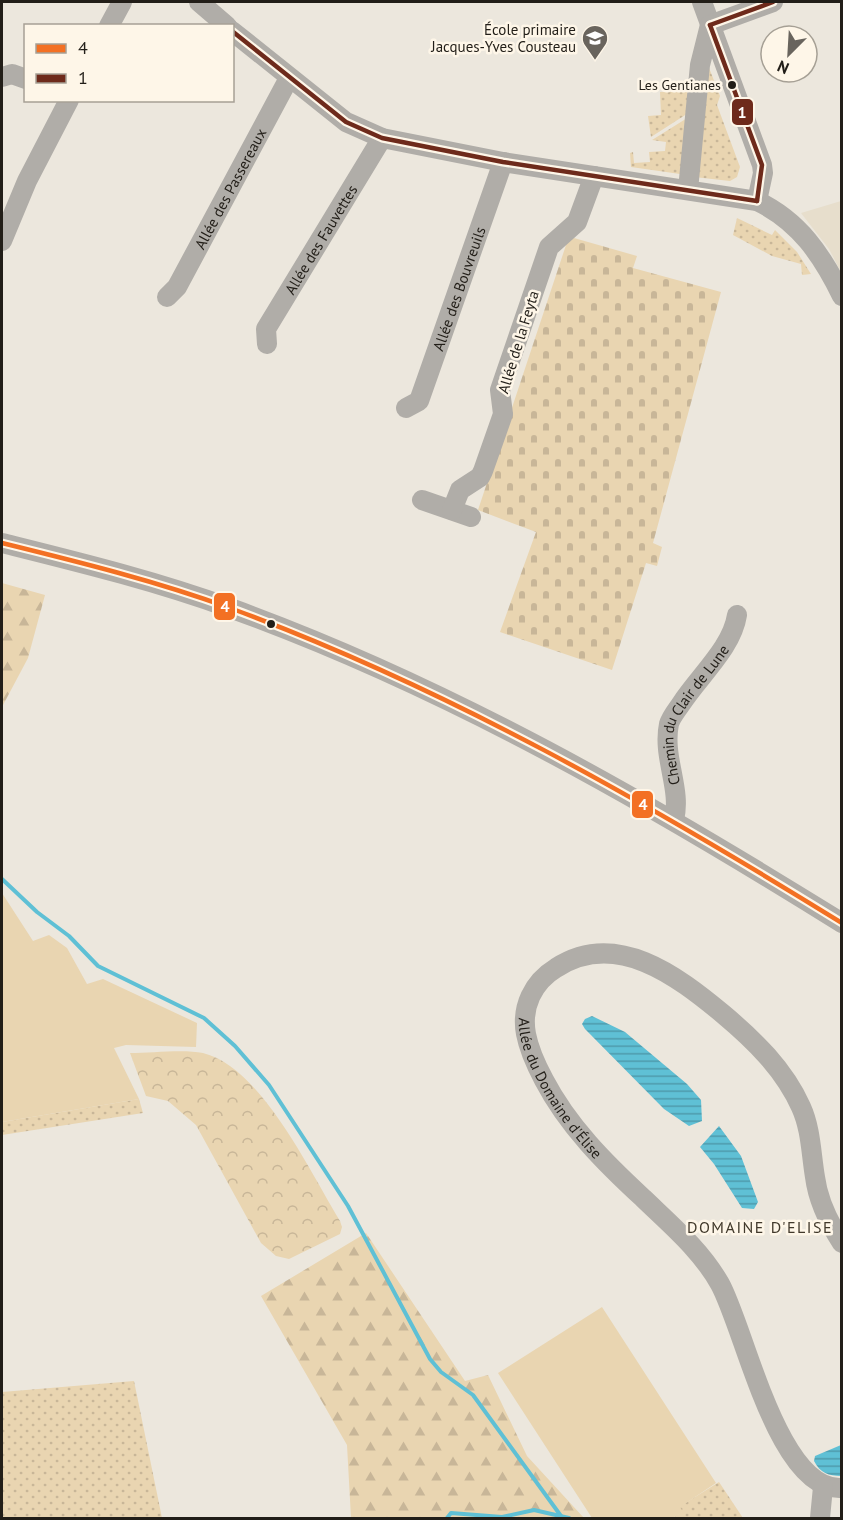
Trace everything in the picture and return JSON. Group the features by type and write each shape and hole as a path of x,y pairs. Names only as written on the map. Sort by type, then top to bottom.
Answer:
{"street":[{"path":"110,24 122,2"},
{"path":"199,2 225,24"},
{"path":"702,2 762,165 763,173 757,201"},
{"path":"710,25 773,2"},
{"path":"688,190 700,64 710,25"},
{"path":"234,33 346,122 382,138 503,162 757,201 786,218 809,240 842,296"},
{"path":"2,77 12,74 24,78"},
{"name":"Allée des Passereaux","path":"167,297 177,287 289,78"},
{"path":"2,241 27,181 67,102"},
{"name":"Allée des Fauvettes","path":"267,344 266,329 382,138"},
{"name":"Allée des Bouvreuils","path":"406,408 419,401 503,162"},
{"name":"Allée de la Feyta","path":"422,500 462,513 460,490 480,477 483,471 502,414 500,390 549,247 577,222 594,176"},
{"path":"2,543 166,586 272,623 438,695 674,820 842,923"},
{"name":"Chemin du Clair de Lune","path":"674,820 677,806 668,752 669,722 692,687 734,632 737,615"},
{"name":"Allée du Domaine d'Élise","path":"820,1518 832,1487 813,1481 800,1465 769,1413 735,1314 707,1263 603,1160 552,1095 535,1063 526,1034 526,1009 536,985 554,969 584,955 620,955 637,958 666,970 733,1023 773,1063 798,1100 810,1135 819,1193 825,1213 842,1243"}],"shaded area":[{"path":"842,201 841,272 829,249 801,213"}],"green space":[{"path":"706,60 720,96 717,105 740,167 737,177 730,181 694,177"},
{"path":"688,87 693,110 651,137 648,116 661,115 660,92 688,90"},
{"path":"692,115 687,175 631,167 630,153 633,152 634,163 650,162 649,152 665,151 666,142 652,140"},
{"path":"737,218 772,235 775,230 797,252 811,274 802,275 801,264 772,256 733,235"},
{"path":"574,238 637,256 633,268 721,292 653,543 662,547 657,566 646,563 612,670 500,632 536,532 478,510 567,242"},
{"path":"2,583 45,595 28,658 2,707"},
{"path":"2,893 33,941 49,935 67,948 87,984 103,979 197,1023 196,1047 126,1045 114,1048 139,1099 2,1122"},
{"path":"177,1051 203,1053 224,1062 245,1078 264,1099 299,1150 340,1221 342,1227 340,1234 289,1259 276,1256 261,1243 196,1125 168,1101 146,1096 130,1053"},
{"path":"139,1099 143,1113 2,1135 2,1122"},
{"path":"366,1233 465,1381 488,1375 527,1456 584,1518 351,1518 347,1445 261,1296"},
{"path":"602,1307 716,1483 680,1507 683,1512 672,1518 592,1518 498,1373"},
{"path":"134,1381 162,1518 2,1518 2,1392"},
{"path":"719,1482 743,1518 672,1518 682,1512 679,1507"}],"water":[{"path":"592,1016 625,1032 687,1084 701,1100 702,1121 689,1126 664,1109 585,1029 582,1024 585,1019"},
{"path":"719,1126 741,1156 758,1202 754,1209 742,1208 714,1164 700,1147"},
{"path":"841,1445 841,1476 822,1471 814,1461 815,1456"}],"waterway":[{"path":"2,879 37,912 69,936 98,966 204,1018 235,1046 269,1085 348,1206 430,1359 441,1372 473,1395 561,1516"},
{"path":"447,1518 451,1513 502,1517 534,1510 569,1518"}],"transit line":[{"name":"1","path":"710,25 773,2"},
{"name":"1","path":"710,25 762,165 757,201"},
{"name":"1","path":"234,33 346,122 382,138 503,162 757,201"},
{"name":"4","path":"2,543 117,572 202,598 311,640 390,674 544,750 619,791 842,923"}],"place":[{"name":"École primaire Jacques-Yves Cousteau","path":"595,61"},
{"name":"Les Gentianes","path":"732,85"}],"district":[{"name":"DOMAINE D'ELISE","path":"760,1227"}]}
